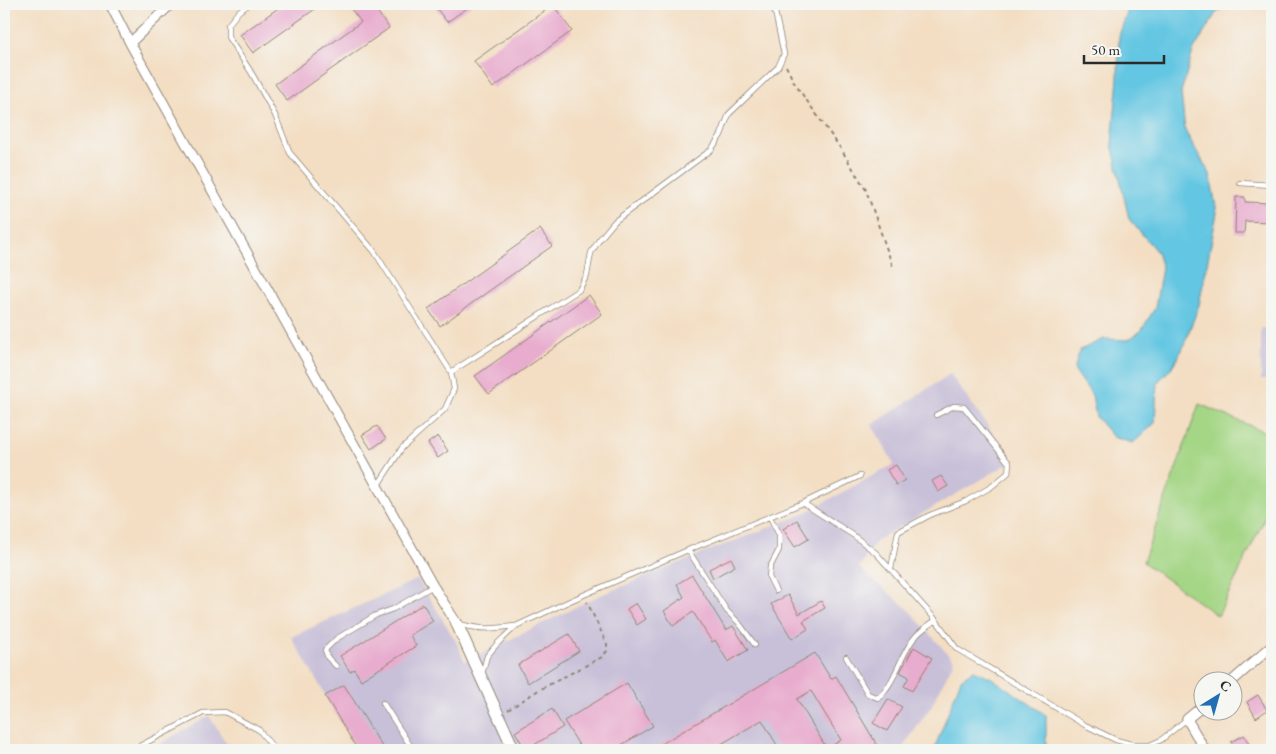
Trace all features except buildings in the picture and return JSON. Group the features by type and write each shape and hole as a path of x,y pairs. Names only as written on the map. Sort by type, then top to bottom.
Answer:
{"street":[{"path":"110,4 377,486 433,586 457,624 514,750"},
{"path":"130,43 171,4"},
{"path":"1242,672 1272,646"},
{"path":"1194,713 1187,719 1205,750"}],"lane":[{"path":"250,4 239,11 228,25 228,38 251,72 275,115 290,153 374,251 451,372 454,389 445,409 402,448 377,486"},
{"path":"451,372 579,290 588,275 591,252 616,221 712,150 721,135 729,114 778,67 784,54 775,12 770,4"},
{"path":"1240,183 1272,185"},
{"path":"891,569 898,532 930,515 966,501 991,487 1008,473 1009,463 964,407 954,406 936,415"},
{"path":"457,624 491,630 516,626 688,550 804,503 860,476"},
{"path":"804,503 853,535 876,553 936,620 957,649 1085,725 1116,740 1136,745 1150,745 1161,740 1187,719"},
{"path":"770,517 779,535 779,550 770,567 770,577 776,591"},
{"path":"688,550 727,611 739,623 755,645"},
{"path":"336,666 328,658 325,650 336,638 433,586"},
{"path":"846,656 868,694 878,698 885,691 911,642 919,632 936,620"},
{"path":"481,677 487,656 516,626"},
{"path":"383,703 413,750"},
{"path":"132,750 203,713 225,712 258,730 275,750"}],"path":[{"path":"784,54 786,65 795,84 866,190 893,267"},
{"path":"500,722 504,714 511,707 537,691 602,657 607,651 607,644 583,595"}],"shaded area":[{"path":"1261,328 1272,328 1272,380 1261,380"},
{"path":"950,374 1013,461 877,540 859,568 907,608 954,661 932,705 901,750 358,750 291,637 418,579 457,643 465,662 596,597 801,515 894,464 872,425"},
{"path":"209,716 231,750 149,750"}],"green space":[{"path":"1199,404 1272,435 1272,503 1218,616 1143,562"}],"water":[{"path":"1130,4 1230,4 1216,13 1193,51 1181,92 1185,131 1210,174 1217,213 1199,305 1182,350 1172,367 1157,383 1155,423 1133,443 1113,437 1096,417 1092,395 1074,369 1080,350 1104,339 1128,340 1141,331 1155,308 1162,268 1157,252 1129,219 1112,144 1118,78 1119,36"},
{"path":"974,670 990,677 1046,715 1046,750 934,750 961,679"}]}
